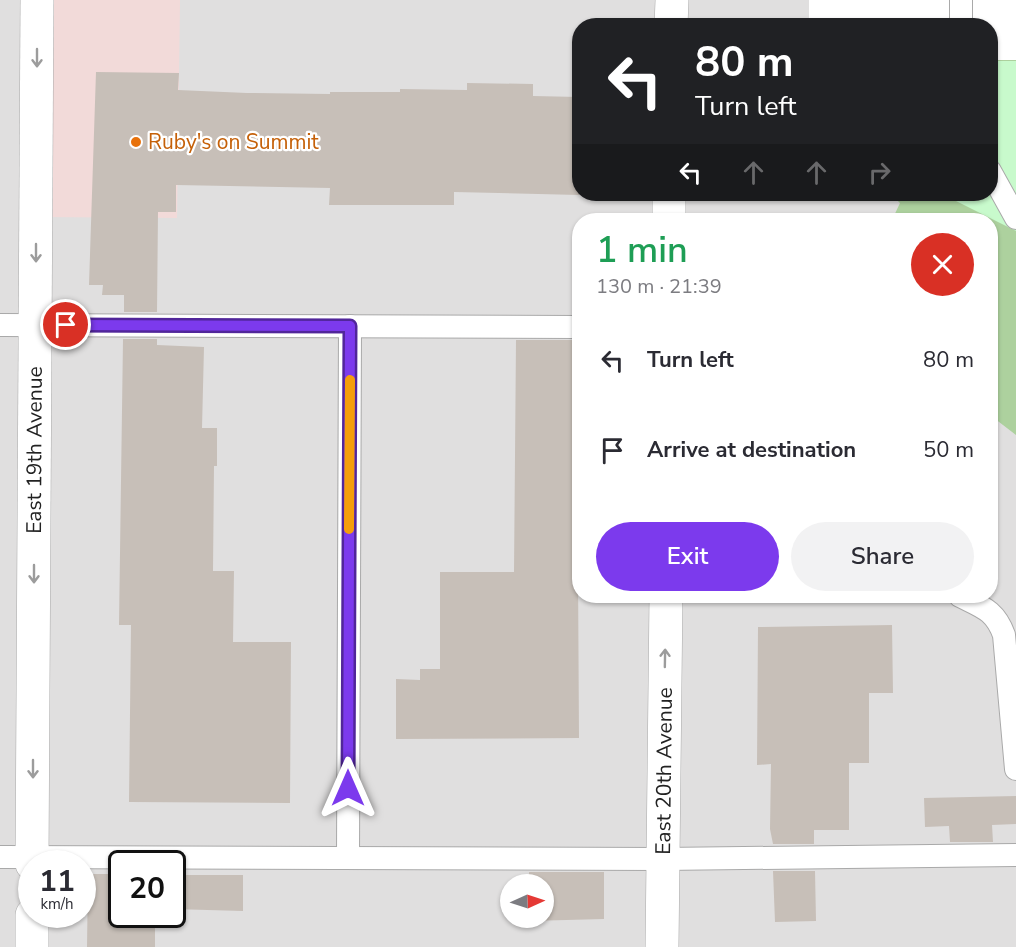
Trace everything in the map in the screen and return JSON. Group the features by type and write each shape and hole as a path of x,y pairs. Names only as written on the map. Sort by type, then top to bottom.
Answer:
{"street":[{"name":"East 19th Avenue","path":"32,850 37,0"},
{"path":"671,18 672,0"},
{"name":"East 20th Avenue","path":"662,947 666,603"},
{"path":"32,928 32,947"}],"lane":[{"path":"961,0 961,18"},
{"path":"998,185 1016,218"},
{"path":"0,325 572,327"},
{"path":"348,857 350,326"},
{"path":"974,603 988,610 999,620 1004,635 1016,769"},
{"path":"96,859 348,857 663,859 1016,855"},
{"path":"0,856 18,858"}],"shaded area":[{"path":"0,0 1016,0 998,18 572,18 572,201 956,201 980,213 572,213 572,603 998,603 998,222 1016,231 1016,947 0,947"},
{"path":"42,0 180,0 177,218 40,217"}],"green space":[{"path":"998,50 1016,50 1016,435 998,421 998,213 895,213 900,203 898,201 998,201"},
{"path":"998,61 1016,61 1016,231 998,222 998,213 980,213 956,201 998,201"}],"pier":[{"path":"809,0 1016,0 1016,60 998,60 998,18 809,18"}],"building":[{"path":"96,72 179,73 178,90 330,94 330,92 400,92 400,89 467,90 467,83 533,84 533,96 572,97 572,195 454,192 454,205 329,205 330,188 176,185 176,212 158,212 157,312 124,312 124,295 102,295 103,285 89,285"},
{"path":"123,339 157,339 157,345 204,347 202,428 217,428 217,466 214,466 213,571 234,571 233,642 291,642 290,803 129,802 131,625 119,625"},
{"path":"516,340 572,340 572,603 578,603 579,738 396,739 396,679 420,680 420,669 440,669 440,572 514,572"},
{"path":"892,625 893,693 869,693 869,763 849,763 849,830 814,830 814,844 773,844 770,829 771,764 757,765 758,627"},
{"path":"1016,796 1016,824 992,825 993,842 950,842 949,826 925,827 924,798"},
{"path":"773,871 815,871 816,921 775,922"},
{"path":"529,872 604,872 604,919 554,920 554,874 529,874"},
{"path":"96,874 108,874 108,928 155,928 155,947 87,947 87,928 96,928"},
{"path":"186,875 243,875 243,911 186,909"}],"slow traffic":[{"path":"349,529 350,380"}],"place":[{"name":"Ruby's on Summit","path":"136,142"}],"route":[{"path":"66,325 350,326 348,788"}]}
